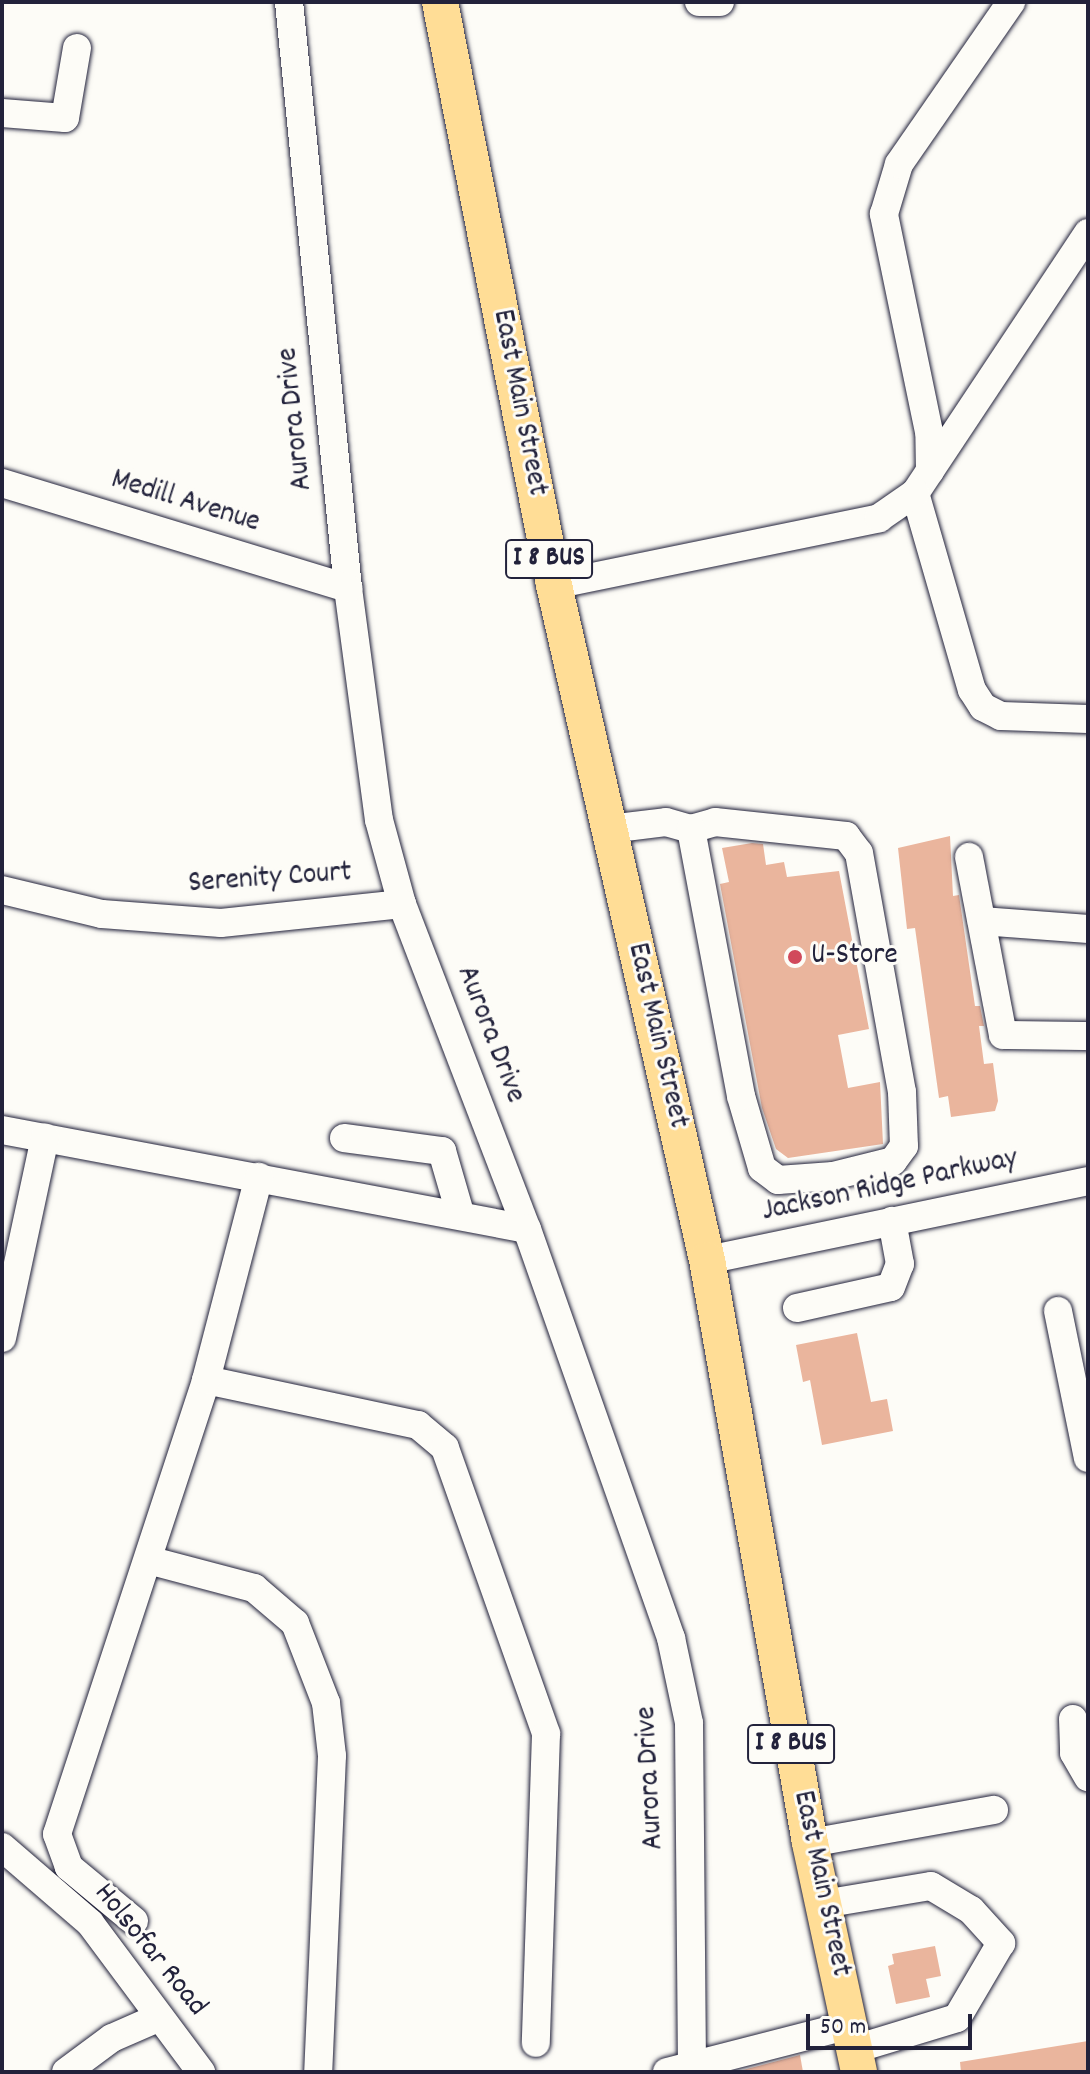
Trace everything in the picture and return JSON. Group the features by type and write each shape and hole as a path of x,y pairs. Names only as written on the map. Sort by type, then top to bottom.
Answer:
{"main road":[{"name":"East Main Street","path":"440,2 554,585 707,1260 810,1843 855,2049"}],"street":[{"name":"Aurora Drive","path":"289,2 348,588 379,820 402,904 527,1229 671,1638 689,1723 684,2069"},
{"path":"699,2 720,2"},
{"path":"1011,2 899,164 884,214 929,432 923,482 972,690 983,707 1001,716 1088,719"},
{"path":"2,113 65,118 77,48"},
{"path":"554,585 879,518 923,482 1088,233"},
{"name":"Medill Avenue","path":"2,483 348,588"},
{"path":"609,829 666,822 691,829 715,822 846,836 859,853 902,1092 904,1146 893,1161 833,1176 778,1180 762,1168 751,1141 691,829"},
{"path":"969,857 1003,1035 1088,1036"},
{"name":"Serenity Court","path":"2,890 102,914 221,923 402,904"},
{"path":"982,921 1088,929"},
{"path":"2,1130 460,1213 527,1229"},
{"path":"2,1338 45,1138"},
{"path":"344,1138 442,1151 460,1213"},
{"path":"134,1921 69,1867 57,1834 206,1380 259,1177"},
{"name":"Jackson Ridge Parkway","path":"707,1260 1088,1181"},
{"path":"797,1308 891,1287 900,1264 892,1221"},
{"path":"1058,1311 1077,1343 1088,1458"},
{"path":"206,1380 418,1425 445,1448 546,1734 536,2043"},
{"path":"148,1560 254,1588 295,1623 326,1703 332,1756 318,2072"},
{"path":"1073,1719 1074,1753 1088,1777"},
{"path":"810,1843 994,1810"},
{"name":"Holsofar Road","path":"2,1847 90,1923 201,2072"},
{"path":"684,2069 855,2049 957,2018 1001,1943 971,1910 931,1886 823,1904"},
{"path":"66,2072 112,2038 160,2017"}],"building":[{"path":"950,836 953,896 959,895 975,1006 980,1006 984,1026 979,1026 984,1064 993,1063 998,1101 995,1111 951,1117 948,1096 939,1098 915,928 907,929 898,848"},
{"name":"U-Store","path":"763,844 766,865 784,862 787,877 839,871 869,1029 838,1035 848,1088 880,1082 883,1144 788,1158 776,1149 762,1108 720,884 729,882 722,848"},
{"path":"857,1333 871,1402 887,1399 893,1431 822,1445 810,1380 803,1382 796,1345"},
{"path":"935,1946 941,1976 926,1979 930,1997 896,2004 888,1966 894,1964 892,1954"},
{"path":"1088,2041 1088,2072 961,2072 960,2062"},
{"path":"800,2055 803,2072 735,2072"}],"place":[{"name":"U-Store","path":"795,957"}]}
